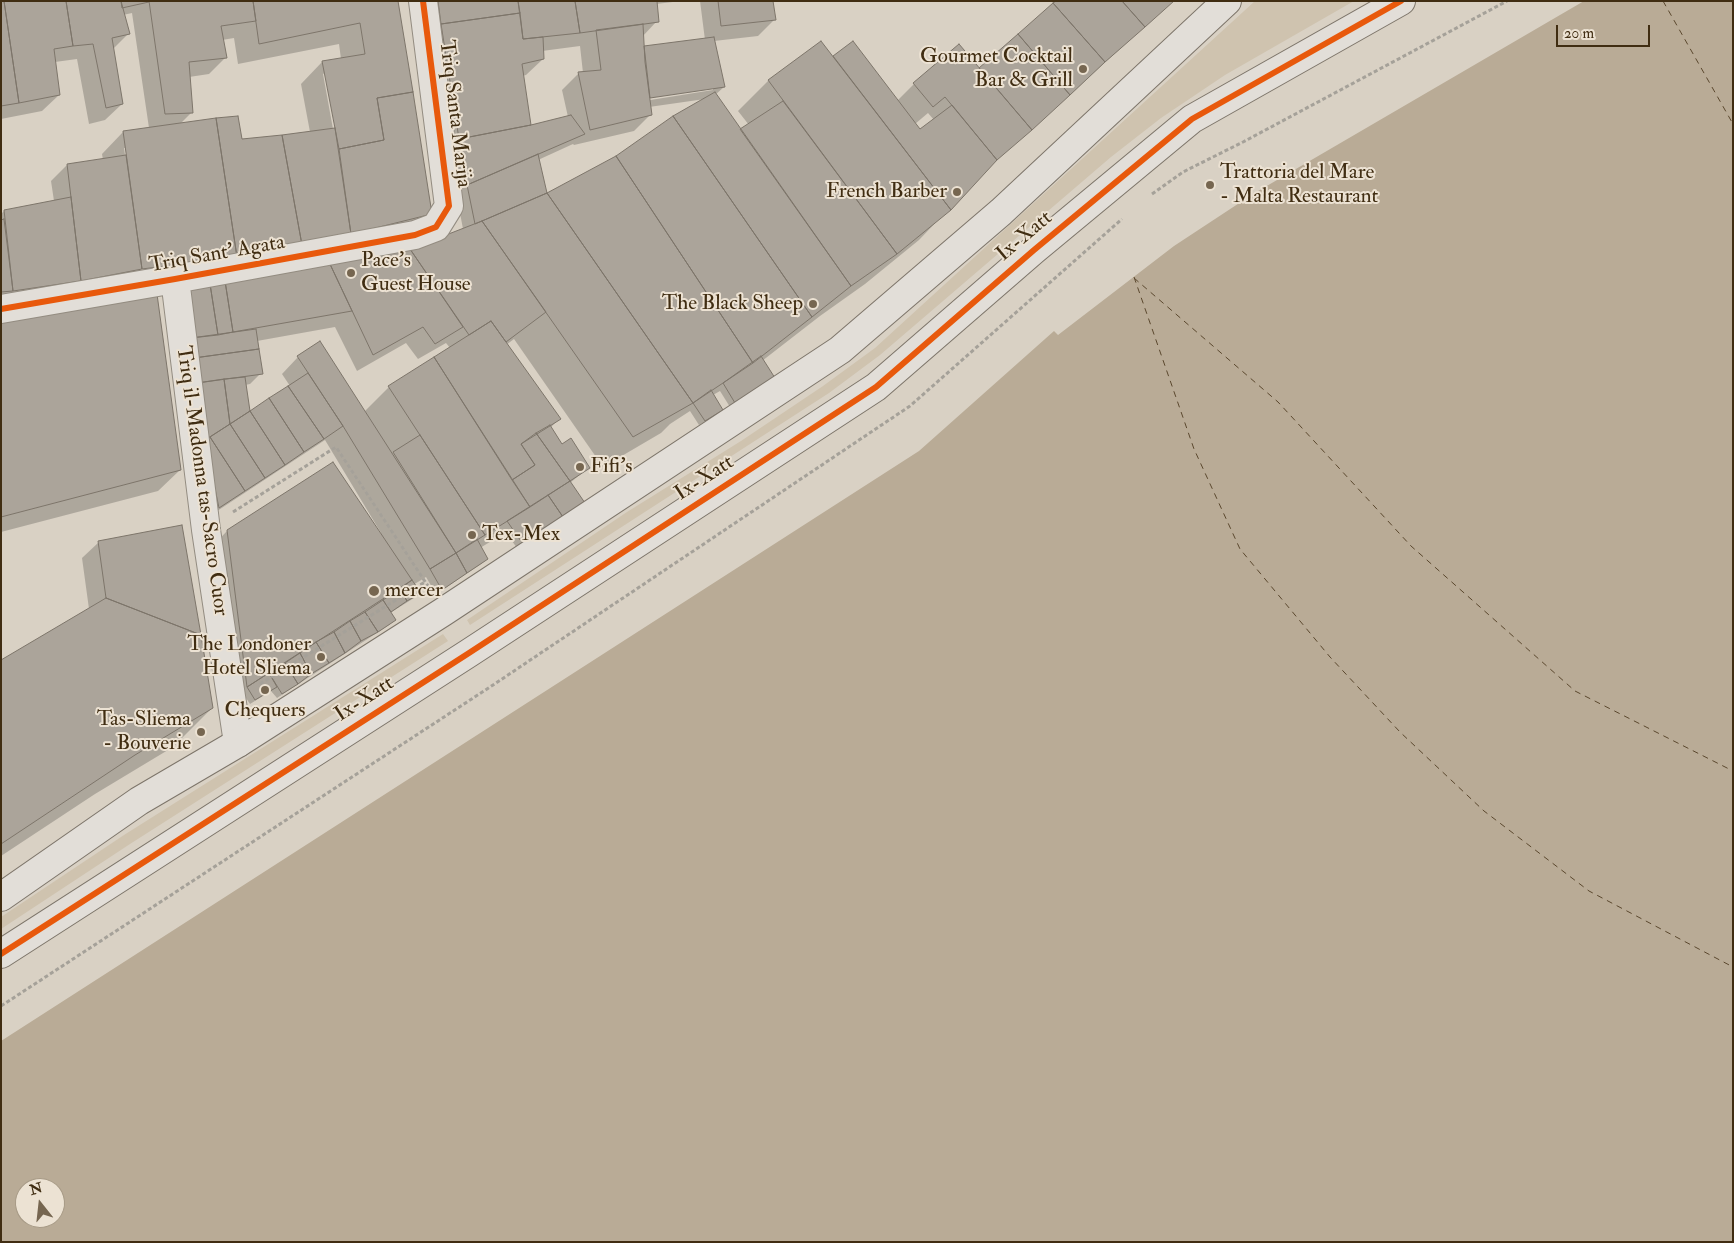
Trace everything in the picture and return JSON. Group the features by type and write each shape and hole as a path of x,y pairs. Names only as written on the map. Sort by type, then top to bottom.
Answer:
{"main road":[{"name":"Triq Santa Marija","path":"423,1 448,206 436,227"},
{"name":"Ix-Xatt","path":"1,897 139,801 238,742 452,606 840,350 1001,212 1226,1"},
{"name":"Ix-Xatt","path":"1,954 876,387 1034,250 1192,119 1401,1"},
{"name":"Triq Sant' Agata","path":"1,309 416,235 436,227"},
{"name":"Triq il-Madonna tas-Sacro Cuor","path":"175,279 206,530 238,742"}],"path":[{"path":"233,512 336,447 430,590"},
{"path":"232,702 425,582"}],"shaded area":[{"path":"1255,1 1354,1 1225,75 1161,118 1111,157 880,355 829,393 470,625 467,620 627,512 741,441 823,386 875,348"},
{"path":"1584,1 1733,1 1733,1242 1,1242 1,1041 919,451 1054,331 1058,335 1174,246 1253,194"},
{"path":"443,634 448,641 130,844 1,929 1,917 124,835"}],"building":[{"path":"1,1 4,1 19,103 1,106"},
{"path":"4,1 66,1 73,46 54,49 60,95 19,103"},
{"path":"66,1 121,1 130,34 112,38 123,104 106,108 93,44 73,46"},
{"path":"121,1 149,1 149,2 122,8"},
{"path":"149,1 253,1 256,21 221,26 227,58 189,62 193,113 165,114"},
{"path":"253,1 398,1 413,92 377,98 384,140 339,149 322,61 365,54 360,23 259,44"},
{"path":"438,1 518,1 520,13 441,24"},
{"path":"518,1 575,1 580,33 523,39"},
{"path":"575,1 657,1 659,22 580,33"},
{"path":"718,1 773,1 776,20 721,26"},
{"path":"1056,1 1122,1 1145,27 1105,62 1053,3"},
{"path":"1122,1 1174,1 1145,27"},
{"path":"1053,3 1105,62 1070,95 1018,34"},
{"path":"520,13 523,39 543,37 544,59 522,64 531,125 459,139 441,24"},
{"path":"643,24 645,62 652,115 590,130 578,72 601,70 596,30"},
{"path":"1018,34 1070,95 1032,130 979,68"},
{"path":"714,37 725,87 650,98 644,46"},
{"path":"821,41 951,210 897,254 768,80"},
{"path":"853,41 920,129 952,105 997,160 951,210 833,56"},
{"path":"959,44 1032,130 997,160 945,97 933,107 913,83"},
{"path":"413,92 432,214 351,234 339,149 384,140 377,98"},
{"path":"715,92 851,286 812,317 673,116"},
{"path":"783,101 897,254 851,286 740,129"},
{"path":"571,115 585,134 467,185 459,139"},
{"path":"238,116 242,139 282,135 302,245 237,257 216,118"},
{"path":"673,116 812,317 753,363 616,156"},
{"path":"216,118 237,257 142,269 123,131"},
{"path":"335,128 351,234 302,245 282,135"},
{"path":"538,154 547,193 475,224 467,185"},
{"path":"126,155 142,269 81,281 67,164"},
{"path":"616,156 753,363 693,403 547,193"},
{"path":"547,193 693,403 633,437 482,221"},
{"path":"71,197 81,281 13,291 4,210"},
{"path":"4,219 13,291 1,292 1,220"},
{"path":"482,221 546,312 506,342 491,321 469,335 410,249"},
{"path":"410,249 463,327 435,344 423,327 373,355 329,262"},
{"path":"329,262 352,311 233,332 225,281"},
{"path":"225,281 233,332 218,335 210,284"},
{"path":"210,284 218,335 191,338 183,288"},
{"path":"157,294 181,470 1,517 1,319"},
{"path":"491,321 561,419 521,444 535,465 512,480 434,357"},
{"path":"256,329 259,349 194,358 191,338"},
{"path":"320,341 456,553 430,569 343,426 297,356"},
{"path":"259,349 263,374 197,383 194,358"},
{"path":"761,356 775,378 735,403 723,383"},
{"path":"434,357 530,507 485,535 388,386"},
{"path":"308,373 343,426 324,439 288,386"},
{"path":"245,377 250,411 230,424 224,379"},
{"path":"224,379 230,424 205,440 197,383"},
{"path":"288,386 324,439 304,452 269,398"},
{"path":"711,390 723,410 705,421 693,403"},
{"path":"269,398 304,452 285,465 250,411"},
{"path":"250,411 285,465 265,478 230,424"},
{"path":"230,424 265,478 245,491 210,437"},
{"path":"550,425 562,444 571,438 590,468 570,481 536,433"},
{"path":"536,433 570,481 530,507 512,480 535,465 521,444"},
{"path":"420,435 485,535 456,553 393,452"},
{"path":"210,437 245,491 219,508 205,440"},
{"path":"333,462 412,580 247,687 227,530"},
{"path":"570,481 585,503 563,517 548,495"},
{"path":"548,495 563,517 523,544 507,521"},
{"path":"182,525 201,635 106,598 98,541"},
{"path":"477,539 488,559 467,573 456,553"},
{"path":"456,553 467,573 442,590 430,569"},
{"path":"412,580 421,593 407,601 400,589"},
{"path":"400,589 407,601 391,612 383,600"},
{"path":"106,598 201,635 213,708 135,755 1,844 1,660"},
{"path":"383,600 396,620 378,632 365,612"},
{"path":"365,612 378,632 361,641 350,621"},
{"path":"350,621 361,641 345,653 334,632"},
{"path":"334,632 345,653 329,663 316,642"},
{"path":"316,642 329,663 311,674 300,653"},
{"path":"300,653 311,674 298,684 285,663"},
{"path":"285,663 298,684 282,694 269,673"},
{"path":"269,673 277,687 255,700 247,687"}],"ferry route":[{"path":"1663,1 1733,124"},
{"path":"1134,277 1194,449 1240,549 1330,657 1400,732 1484,811 1589,891 1733,967"},
{"path":"1134,278 1278,402 1411,546 1575,691 1733,771"}],"cycle path":[{"path":"1,309 415,235 436,227 449,206 423,1"},
{"path":"1,954 469,653 876,387 1034,250 1192,119 1401,1"}],"place":[{"name":"Gourmet Cocktail Bar & Grill","path":"1083,69"},
{"name":"Trattoria del Mare - Malta Restaurant","path":"1210,185"},
{"name":"French Barber","path":"957,192"},
{"name":"Pace's Guest House","path":"351,273"},
{"name":"The Black Sheep","path":"813,304"},
{"name":"Fifi's","path":"580,467"},
{"name":"Tex-Mex","path":"472,535"},
{"name":"mercer","path":"374,591"},
{"name":"The Londoner Hotel Sliema","path":"321,657"},
{"name":"Chequers","path":"265,690"},
{"name":"Tas-Sliema - Bouverie","path":"201,732"}]}
